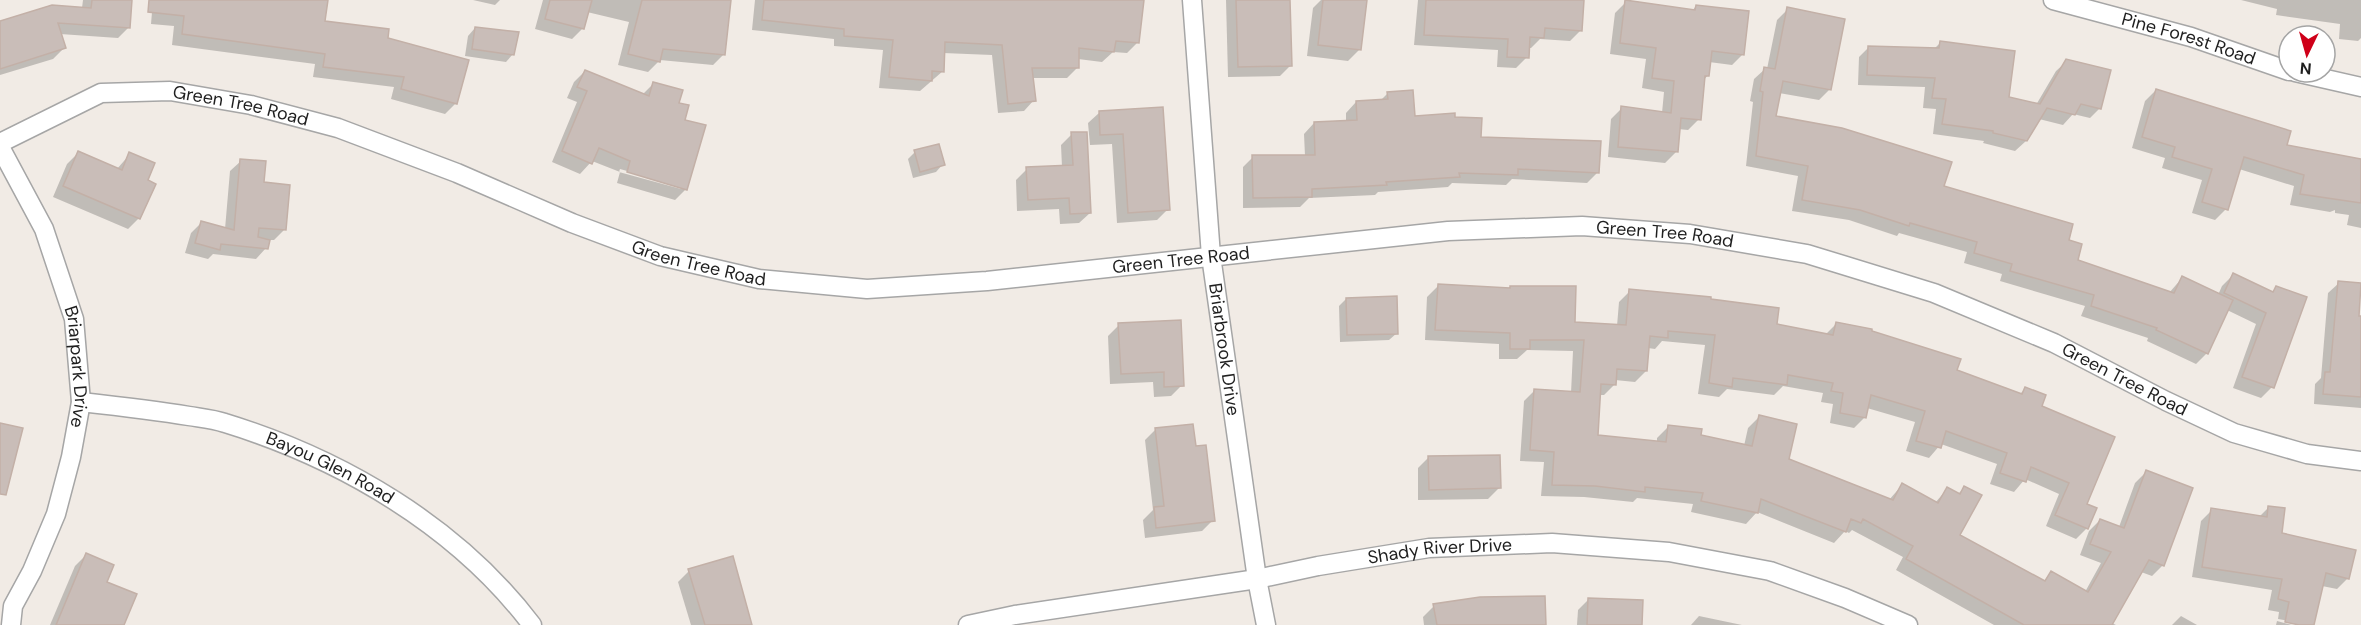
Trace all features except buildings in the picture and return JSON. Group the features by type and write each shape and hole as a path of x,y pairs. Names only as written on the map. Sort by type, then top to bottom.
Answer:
{"street":[{"name":"Briarbrook Drive","path":"1192,0 1210,256 1257,579 1266,625"},
{"name":"Pine Forest Road","path":"2053,0 2191,37 2277,66"},
{"path":"2337,82 2361,87"},
{"name":"Green Tree Road","path":"0,145 101,93 170,91 251,105 338,128 457,173 572,224 660,256 759,279 867,289 987,281 1448,231 1582,226 1690,234 1807,254 1934,293 2054,343 2234,433 2307,454 2361,461"},
{"name":"Briarpark Drive","path":"0,145 44,228 74,319 81,402 71,457 56,514 32,571 13,606 11,625"},
{"name":"Bayou Glen Road","path":"81,402 224,422 320,459 398,502 460,550 515,603 532,625"},
{"name":"Shady River Drive","path":"968,625 1015,615 1257,579 1318,566 1429,548 1552,543 1669,552 1770,571 1845,598 1908,625"}]}
